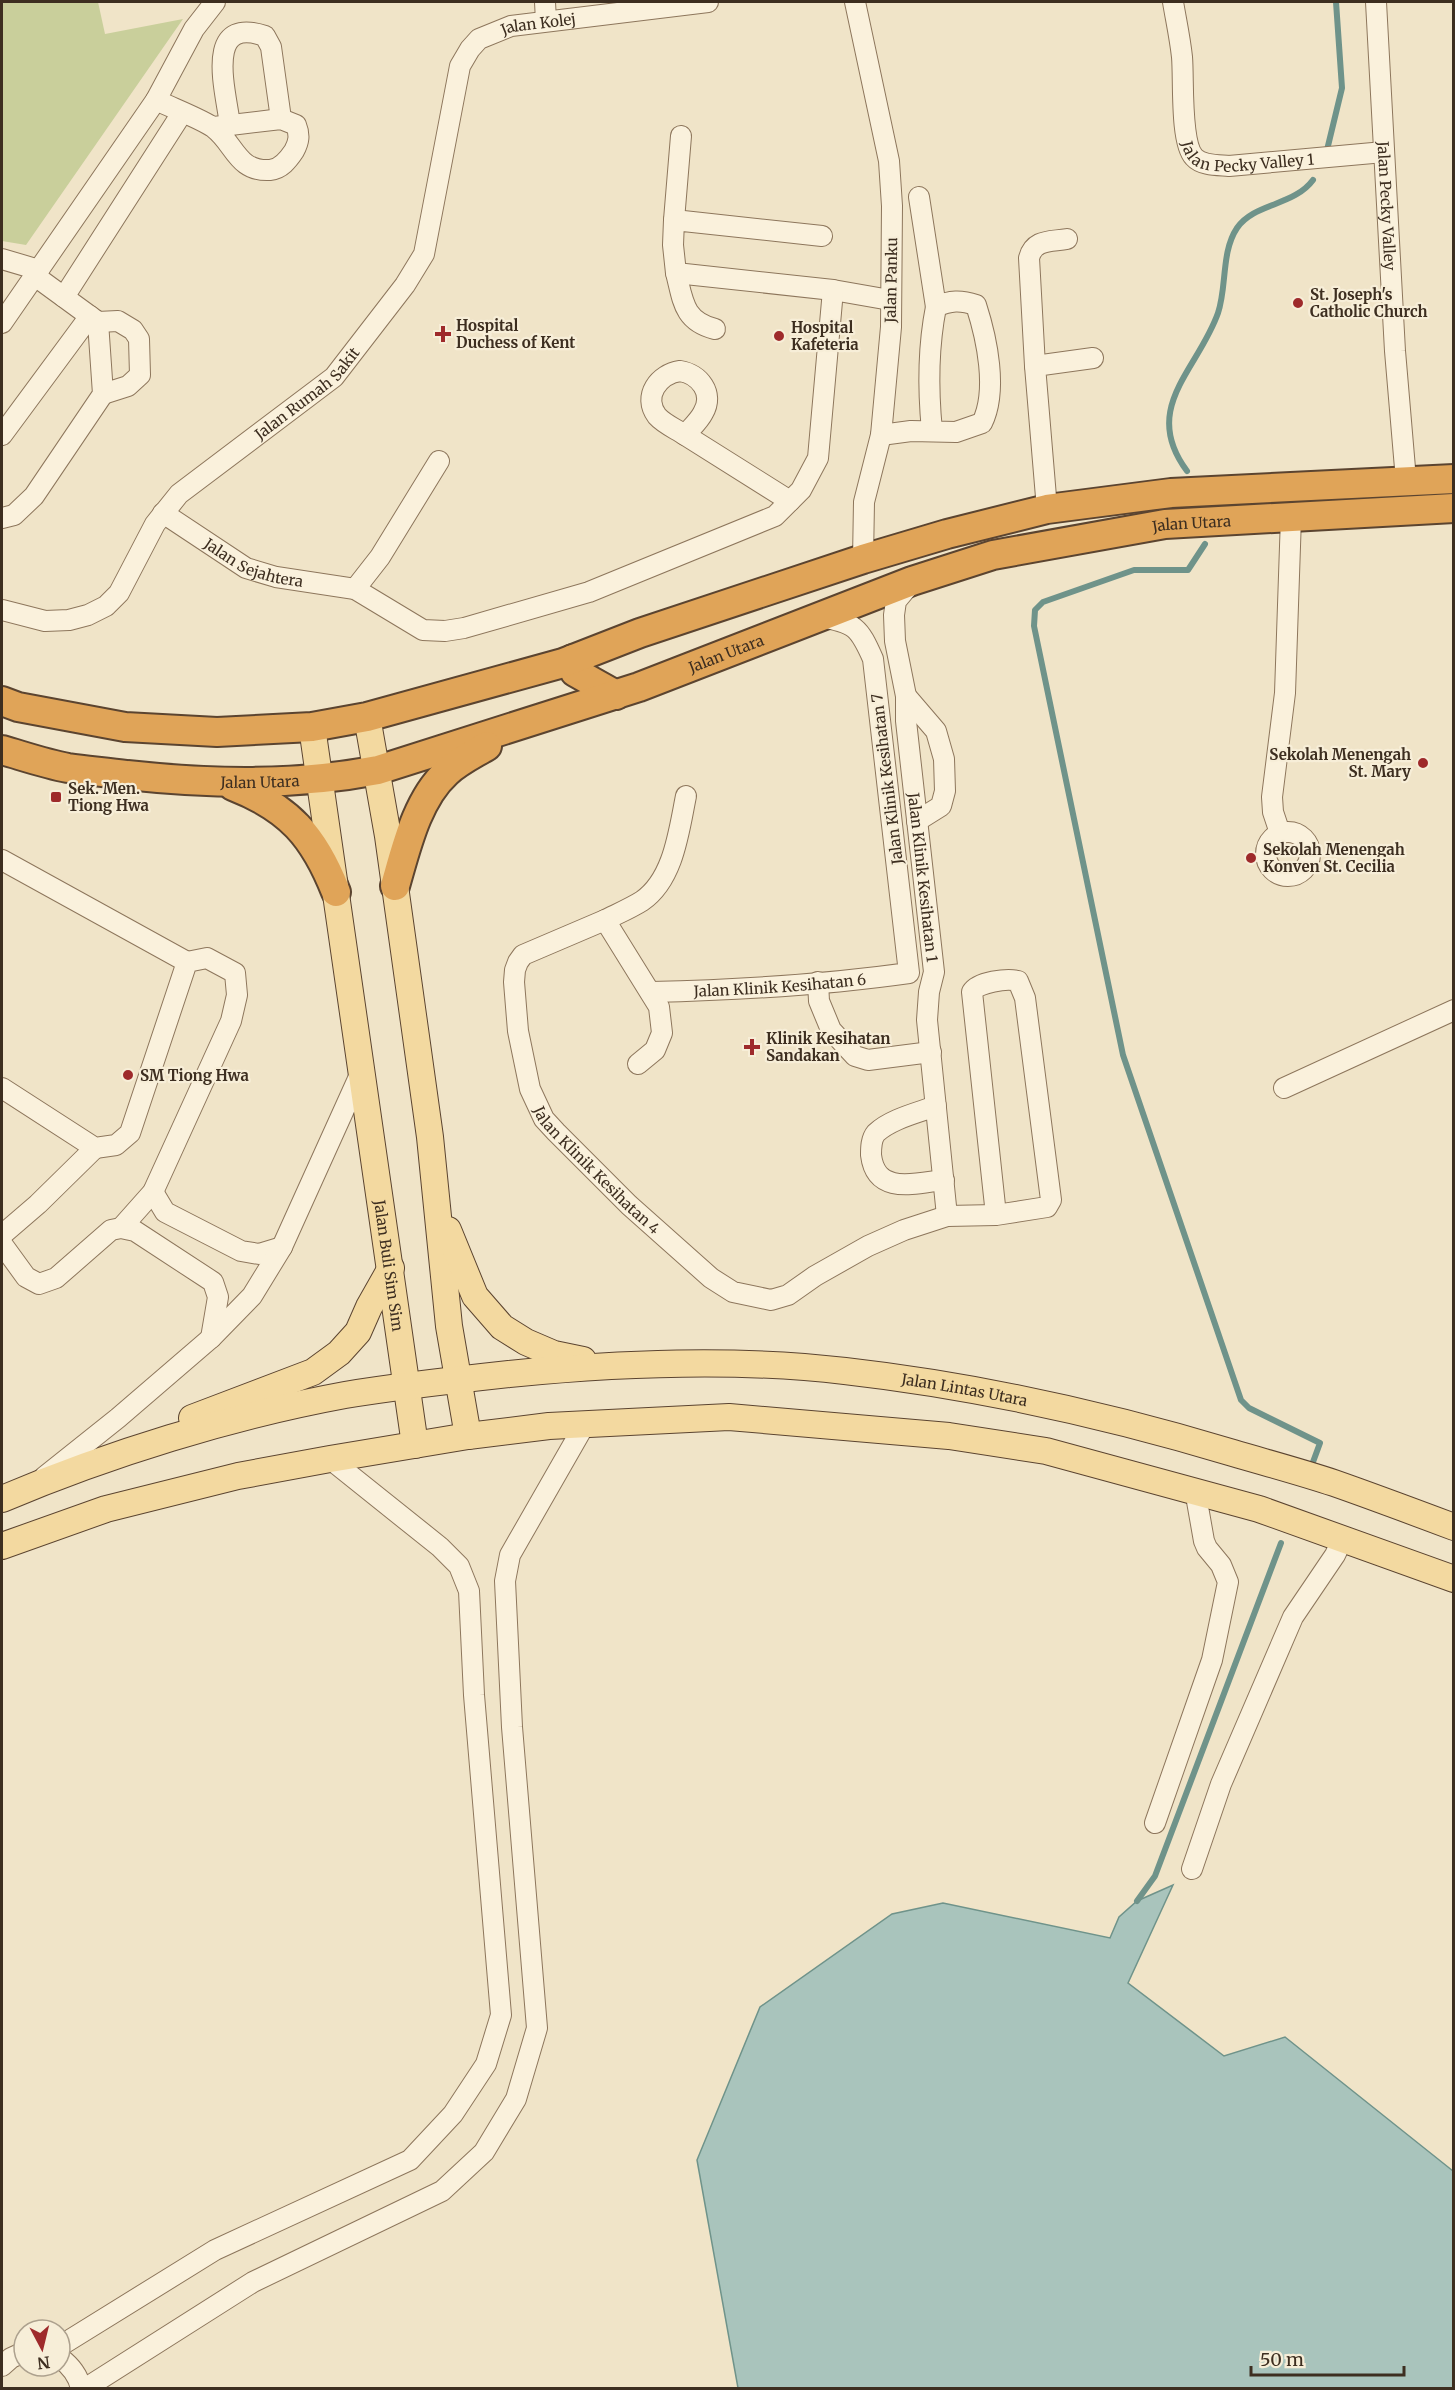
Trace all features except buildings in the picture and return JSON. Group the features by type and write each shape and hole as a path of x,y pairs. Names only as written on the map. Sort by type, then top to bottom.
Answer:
{"highway":[{"name":"Jalan Utara","path":"2,701 18,707 125,727 217,732 312,727 367,717 573,659 640,633 863,559 947,534 1047,509 1171,493 1454,479"},
{"name":"Jalan Utara","path":"2,750 66,768 222,782 320,779 378,770 616,695 912,581 993,555 1165,524 1454,508"},
{"path":"573,659 575,672 616,695"},
{"path":"395,886 406,846 417,818 435,786 447,771 522,725"},
{"path":"222,782 259,796 296,824 324,862 336,892"}],"main road":[{"path":"367,717 378,770 395,886 430,1137 449,1326 468,1437"},
{"name":"Jalan Buli Sim Sim","path":"312,727 415,1445"},
{"path":"437,1205 475,1296 502,1327 526,1342 554,1354 596,1362 635,1364"},
{"path":"120,1455 160,1431 313,1372 339,1353 358,1332 391,1268"},
{"name":"Jalan Lintas Utara","path":"408,1386 635,1364 722,1364 842,1370 952,1385 1152,1429 1331,1482 1454,1527"},
{"path":"2,1499 120,1455 286,1408 408,1386"},
{"path":"2,1546 106,1509 238,1476 330,1459 549,1426 729,1417 949,1436 1046,1451 1258,1509 1454,1579"}],"street":[{"path":"2,323 156,100 194,29 215,2"},
{"name":"Jalan Kolej","path":"479,39 546,11 708,2"},
{"name":"Jalan Panku","path":"855,2 889,161 892,206 891,327 881,435 864,502 863,559"},
{"name":"Jalan Pecky Valley 1","path":"1173,2 1182,58 1186,131 1189,148 1195,159 1211,165 1229,166 1384,152"},
{"name":"Jalan Pecky Valley","path":"1377,2 1395,351 1406,480"},
{"path":"156,100 182,113 222,126 281,120 296,125 299,132 298,143 286,163 274,169 256,171 248,166 222,126 222,51 227,39 238,33 250,31 265,36 271,47 281,120"},
{"name":"Jalan Rumah Sakit","path":"2,610 45,621 69,620 88,615 106,606 119,593 155,524 178,494 334,377 405,285 424,254 460,66 479,39"},
{"path":"64,297 182,113"},
{"path":"681,136 674,220 675,273 685,309 692,318 704,326 715,329"},
{"path":"919,197 936,307 929,391 932,431"},
{"path":"674,220 822,236"},
{"path":"1047,509 1029,258 1032,248 1041,243 1067,239"},
{"path":"2,259 37,273 94,319 118,321 133,330 139,339 141,354 140,375 128,386 103,394 34,496 14,515 2,518"},
{"path":"675,273 833,290 890,300"},
{"path":"439,461 380,557 355,589 423,630 445,631 464,628 589,592 775,516 801,490 818,458 833,290"},
{"path":"881,435 932,431 956,432 982,423 989,408 991,396 987,348 976,305 948,301 936,307"},
{"path":"94,319 103,394"},
{"path":"2,435 94,319"},
{"path":"1035,366 1093,358"},
{"path":"685,435 790,501"},
{"name":"Jalan Sejahtera","path":"163,513 246,568 276,577 355,589"},
{"path":"1280,833 1273,812 1272,797 1285,693 1291,517"},
{"name":"Jalan Klinik Kesihatan 1","path":"912,581 896,601 895,641 906,696 906,721 934,972 929,992 927,1020 947,1216"},
{"name":"Jalan Klinik Kesihatan 7","path":"819,617 844,621 860,632 873,659 909,973"},
{"path":"906,696 936,730 944,759 945,791 941,806 917,821"},
{"path":"638,1064 655,1050 662,1033 659,1007 604,920 642,900 664,876 675,847 686,796"},
{"path":"2,860 188,962 207,958 235,973 237,995 231,1021 153,1192 121,1228"},
{"name":"Jalan Klinik Kesihatan 4","path":"604,920 523,956 518,962 514,982 518,1031 530,1089 544,1119 556,1132 629,1205 711,1278 733,1292 771,1300 788,1295 815,1276 868,1246 904,1230 947,1216"},
{"path":"2,1235 38,1204 95,1148 116,1145 130,1133 188,962"},
{"name":"Jalan Klinik Kesihatan 6","path":"651,992 818,982 909,973"},
{"path":"947,1216 996,1215 1038,1210 1047,1207 1051,1200 1026,998 1021,984 1014,980 975,988 971,999 996,1215"},
{"path":"818,982 819,1001 831,1030 855,1056 868,1060 931,1052"},
{"path":"1284,1088 1454,1010"},
{"path":"32,1486 118,1418 211,1338 252,1296 282,1247 362,1070"},
{"path":"2,1088 95,1148"},
{"path":"936,1106 890,1124 875,1135 870,1146 872,1163 879,1175 887,1182 900,1185 944,1180"},
{"path":"153,1192 165,1212 241,1251 259,1254 282,1247"},
{"path":"2,1244 26,1277 39,1284 56,1278 111,1230 121,1228 135,1231 213,1282 218,1297 211,1338"},
{"path":"86,2388 253,2282 442,2191 484,2152 516,2099 537,2028 512,1727 505,1581 514,1546 585,1425"},
{"path":"72,2339 215,2250 410,2160 453,2114 486,2064 501,2015 474,1695 469,1591 459,1566 330,1459"},
{"path":"1155,1823 1212,1660 1228,1582 1227,1574 1204,1541 1195,1490"},
{"path":"1192,1869 1221,1784 1293,1617 1335,1556 1343,1538"},
{"path":"72,2367 81,2388"}],"green space":[{"path":"2,2 98,2 105,34 183,19 26,245 2,241"}],"water":[{"path":"1173,1885 1128,1983 1224,2056 1285,2037 1453,2171 1453,2388 738,2388 697,2160 760,2007 892,1914 943,1903 1110,1938 1119,1917 1137,1901"}],"waterway":[{"path":"1327,150 1342,88 1336,2"},
{"path":"1187,471 1174,448 1169,428 1171,408 1177,390 1209,334 1218,313 1223,292 1226,259 1232,237 1244,220 1296,195 1313,180"},
{"path":"1205,544 1188,570 1134,570 1043,602 1035,610 1034,626 1123,1055 1241,1400 1249,1408 1320,1443 1313,1462"},
{"path":"1137,1901 1155,1876 1281,1543"}],"place":[{"name":"St. Joseph's Catholic Church","path":"1298,303"},
{"name":"Hospital Duchess of Kent","path":"443,334"},
{"name":"Hospital Kafeteria","path":"779,336"},
{"name":"Sekolah Menengah St. Mary","path":"1423,763"},
{"name":"Sek. Men. Tiong Hwa","path":"56,797"},
{"name":"Sekolah Menengah Konven St. Cecilia","path":"1251,858"},
{"name":"Klinik Kesihatan Sandakan","path":"752,1047"},
{"name":"SM Tiong Hwa","path":"128,1075"}]}
